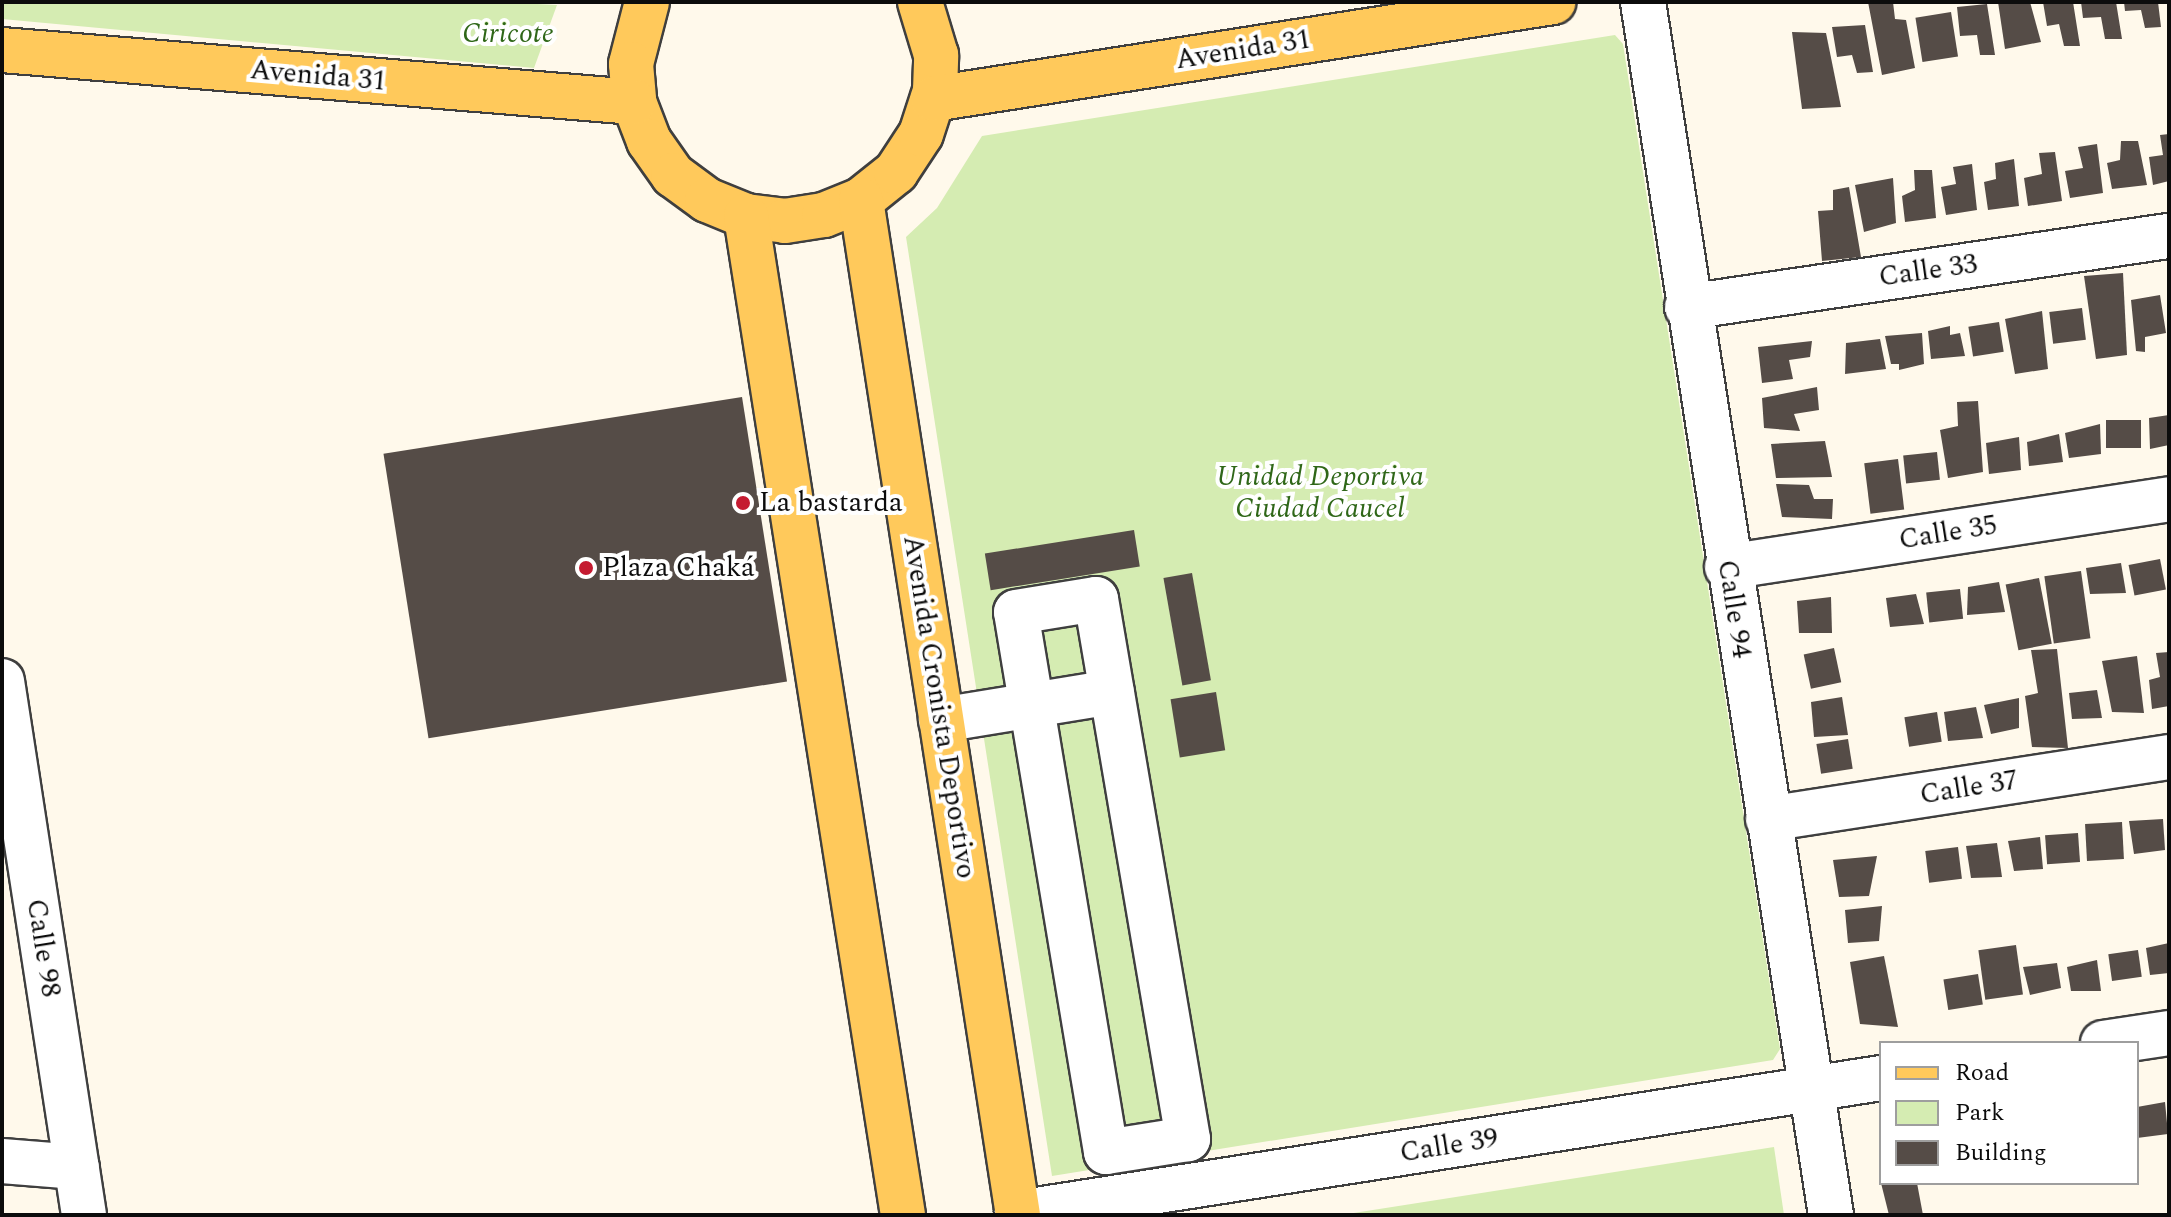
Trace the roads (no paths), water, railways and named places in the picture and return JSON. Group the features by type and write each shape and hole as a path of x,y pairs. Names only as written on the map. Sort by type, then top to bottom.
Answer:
{"main road":[{"path":"647,2 636,27 631,64 634,102 649,141 673,175 707,200 746,216 798,219 824,215 861,200 896,172 921,134 933,99 936,55 920,2"},
{"name":"Avenida 31","path":"933,99 1553,2"},
{"name":"Avenida 31","path":"2,50 634,102"},
{"name":"Avenida Cronista Deportivo","path":"861,200 1018,1214"},
{"path":"746,216 903,1215"}],"street":[{"name":"Calle 94","path":"1643,2 1727,567 1831,1215"},
{"name":"Calle 33","path":"1687,307 2169,236"},
{"name":"Calle 35","path":"1727,567 2169,499"},
{"path":"1096,599 1112,692 1188,1139 1106,1152 1016,612 1096,599"},
{"name":"Calle 98","path":"2,681 19,898 77,1167 84,1215"},
{"path":"941,720 1112,692"},
{"name":"Calle 37","path":"1768,819 2169,757"},
{"path":"2116,1041 2169,1033"},
{"name":"Calle 39","path":"1018,1214 1879,1078"},
{"path":"2,1161 77,1167"}],"place":[{"name":"La bastarda","path":"743,503"},
{"name":"Plaza Chaká","path":"586,568"}],"park label":[{"name":"Ciricote","path":"508,34"},
{"name":"Unidad Deportiva Ciudad Caucel","path":"1320,493"}]}
